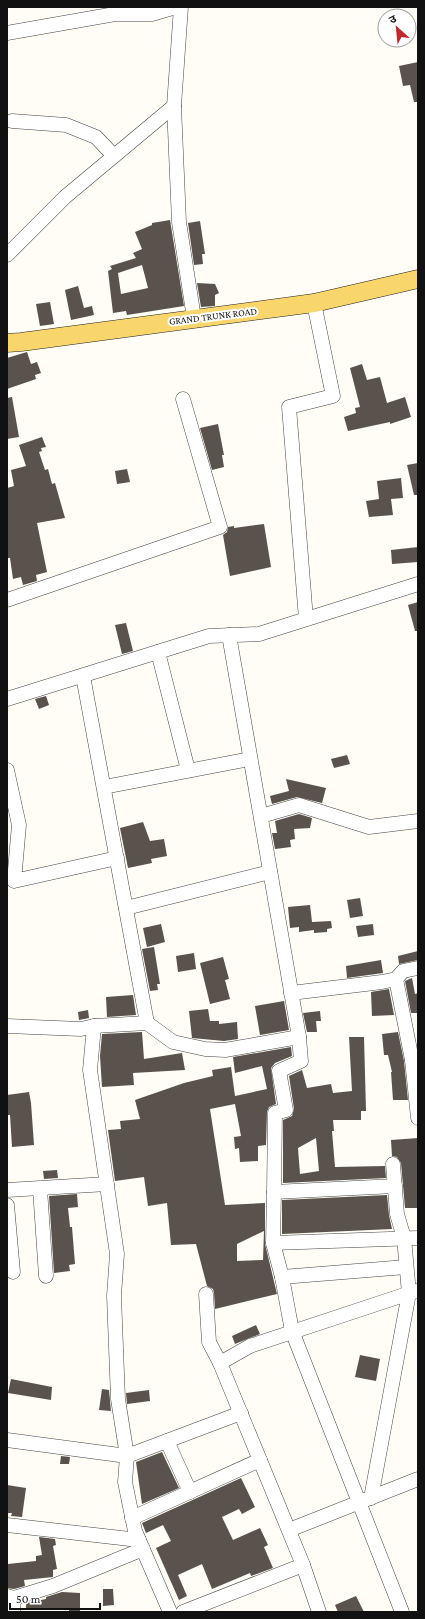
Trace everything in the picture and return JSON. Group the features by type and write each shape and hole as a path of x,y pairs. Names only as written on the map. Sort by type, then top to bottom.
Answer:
{"main road":[{"name":"GRAND TRUNK ROAD","path":"7,343 314,303 418,279"}],"street":[{"path":"130,7 146,14"},
{"path":"7,33 115,14 152,14 176,7"},
{"path":"181,7 174,106 178,222 194,318"},
{"path":"7,254 66,197 174,106"},
{"path":"12,121 66,125 96,137 114,156"},
{"path":"306,619 289,407 333,396 314,303"},
{"path":"7,600 220,527 183,399"},
{"path":"7,699 209,636 259,634 418,584"},
{"path":"229,635 299,1037 301,1061 279,1071 286,1110 275,1113 273,1243 282,1277 292,1332 365,1500 402,1612"},
{"path":"158,652 188,770"},
{"path":"83,676 147,1023"},
{"path":"104,787 250,759"},
{"path":"7,770 19,825 14,881 117,858"},
{"path":"261,816 299,805 369,828 418,820"},
{"path":"126,908 270,872"},
{"path":"291,993 396,979 403,971 418,968"},
{"path":"396,979 415,1060 418,1118"},
{"path":"7,1026 81,1029 94,1026 147,1023 173,1042 205,1049 225,1050 299,1037"},
{"path":"94,1026 90,1070 118,1254 114,1296 118,1391 127,1456 125,1482 132,1518 141,1544 170,1612"},
{"path":"365,1500 413,1292 406,1267 404,1238 397,1214 393,1164"},
{"path":"7,1190 107,1184"},
{"path":"274,1192 395,1186"},
{"path":"40,1189 46,1276"},
{"path":"7,1205 13,1272"},
{"path":"273,1243 418,1238"},
{"path":"282,1277 406,1267"},
{"path":"220,1363 250,1346 413,1292"},
{"path":"206,1294 209,1342 220,1363 289,1530 319,1612"},
{"path":"7,1440 127,1456 240,1413"},
{"path":"167,1441 190,1492"},
{"path":"132,1518 260,1460"},
{"path":"289,1530 418,1479"},
{"path":"7,1525 141,1544"},
{"path":"13,1612 10,1597 44,1590 141,1544"},
{"path":"183,1612 303,1565"}],"building":[{"path":"418,62 418,102 414,102 410,85 403,86 399,66"},
{"path":"170,220 184,306 127,315 126,311 113,313 108,271 112,269 110,266 136,258 133,253 142,249 135,232 152,225 152,223","holes":["142,265 148,288 121,294 118,273"]},
{"path":"200,221 205,254 202,254 203,264 194,265 188,223"},
{"path":"197,283 215,284 219,293 215,295 215,306 201,307"},
{"path":"78,286 84,308 92,306 94,315 71,320 65,290"},
{"path":"50,302 54,324 40,326 36,304"},
{"path":"27,352 31,364 37,362 41,373 35,375 36,379 7,389 7,358"},
{"path":"362,364 367,380 380,377 387,403 405,397 411,417 390,424 390,422 348,431 344,417 356,413 355,408 360,407 350,368"},
{"path":"12,397 19,437 7,439 7,398"},
{"path":"218,424 224,455 222,455 224,467 212,470 200,428"},
{"path":"42,437 46,447 41,448 42,451 39,452 45,470 48,469 52,484 55,483 65,518 37,523 47,572 36,575 37,581 23,585 21,577 13,579 10,558 7,558 7,488 14,486 11,470 26,466 19,445"},
{"path":"418,463 418,495 414,495 407,465"},
{"path":"127,469 130,482 117,484 115,471"},
{"path":"401,478 403,498 391,499 393,515 369,517 366,501 379,499 377,481"},
{"path":"264,524 271,567 230,576 223,535 227,532 228,527 234,526 234,528"},
{"path":"418,547 418,562 392,564 391,550"},
{"path":"418,602 418,631 415,631 408,605"},
{"path":"126,623 133,651 122,654 115,625"},
{"path":"46,696 49,705 39,709 35,699"},
{"path":"347,755 350,764 334,768 331,759"},
{"path":"286,779 326,788 322,803 297,797 272,804 270,796 289,791"},
{"path":"299,814 312,818 310,828 294,829 295,839 290,840 291,847 275,849 272,833 277,833 275,821"},
{"path":"143,822 150,841 164,839 167,856 151,859 152,863 128,868 120,828"},
{"path":"360,898 363,916 350,918 347,900"},
{"path":"310,905 312,922 331,921 332,928 327,929 327,932 314,933 314,930 299,932 299,927 290,928 288,907"},
{"path":"161,924 165,942 147,947 143,928"},
{"path":"373,924 374,935 358,937 356,926"},
{"path":"154,947 160,984 157,984 158,990 150,991 142,949"},
{"path":"418,951 418,960 399,964 398,956"},
{"path":"194,953 196,969 178,972 176,956"},
{"path":"223,957 229,979 225,980 230,999 210,1004 200,963"},
{"path":"381,960 383,973 347,978 346,966"},
{"path":"412,978 415,994 418,993 418,1013 411,1013 405,981"},
{"path":"389,989 394,1015 372,1016 371,992"},
{"path":"133,995 136,1015 107,1017 106,997"},
{"path":"284,1001 289,1030 260,1035 255,1006"},
{"path":"208,1009 210,1021 219,1021 219,1024 237,1022 238,1039 224,1041 192,1038 189,1011"},
{"path":"88,1010 89,1018 79,1020 78,1012"},
{"path":"320,1011 321,1021 316,1021 317,1032 307,1032 303,1013"},
{"path":"142,1032 144,1059 182,1053 185,1070 133,1073 134,1085 102,1087 100,1056 102,1034"},
{"path":"398,1032 404,1061 408,1100 393,1100 392,1072 388,1055 384,1055 382,1034"},
{"path":"349,1037 364,1037 366,1111 361,1111 361,1120 333,1120 334,1131 332,1131 335,1167 385,1166 386,1178 283,1183 283,1120 292,1116 294,1109 289,1076 302,1070 307,1088 331,1084 333,1093 352,1091","holes":["316,1138 319,1171 300,1174 298,1148"]},
{"path":"291,1047 292,1056 275,1063 271,1068 276,1104 269,1107 267,1112 266,1145 258,1146 258,1161 240,1162 239,1148 235,1149 234,1137 241,1136 235,1104 210,1109 225,1205 265,1203 265,1244 277,1294 215,1309 213,1289 207,1286 196,1244 171,1245 167,1203 148,1206 144,1177 115,1181 108,1130 121,1129 120,1121 140,1119 135,1100 184,1083 213,1076 212,1070 231,1067 235,1096 267,1089 262,1066 235,1073 233,1057","holes":["264,1231 263,1260 237,1261 237,1244"]},
{"path":"29,1092 34,1145 12,1147 10,1115 7,1115 7,1095"},
{"path":"418,1138 418,1208 405,1208 401,1163 397,1157 392,1156 391,1140"},
{"path":"57,1170 58,1178 44,1179 43,1171"},
{"path":"77,1194 78,1207 68,1208 70,1227 72,1227 75,1264 69,1265 70,1271 54,1273 49,1196"},
{"path":"387,1195 392,1229 282,1234 282,1200"},
{"path":"256,1325 260,1334 235,1344 232,1336"},
{"path":"360,1355 380,1359 376,1381 355,1377"},
{"path":"11,1379 52,1387 51,1400 8,1393"},
{"path":"102,1389 109,1390 111,1411 99,1410"},
{"path":"149,1390 150,1401 127,1404 126,1393"},
{"path":"162,1452 179,1488 142,1504 136,1462"},
{"path":"61,1456 70,1457 69,1464 60,1464"},
{"path":"241,1478 255,1507 242,1514 239,1509 222,1517 233,1540 260,1528 268,1545 264,1547 273,1568 251,1576 250,1573 212,1589 202,1564 178,1575 187,1596 179,1600 156,1548 171,1541 163,1525 146,1533 142,1523"},
{"path":"7,1485 26,1488 22,1517 11,1516 12,1513 7,1513"},
{"path":"39,1537 55,1539 56,1545 53,1546 57,1569 53,1570 53,1577 24,1580 25,1586 14,1589 7,1588 8,1564 36,1561 36,1556 42,1555"},
{"path":"103,1589 113,1589 114,1605 103,1606"},
{"path":"62,1592 80,1593 80,1612 26,1608 26,1603 46,1599 46,1597"},
{"path":"356,1596 364,1612 338,1612 335,1605"}]}
